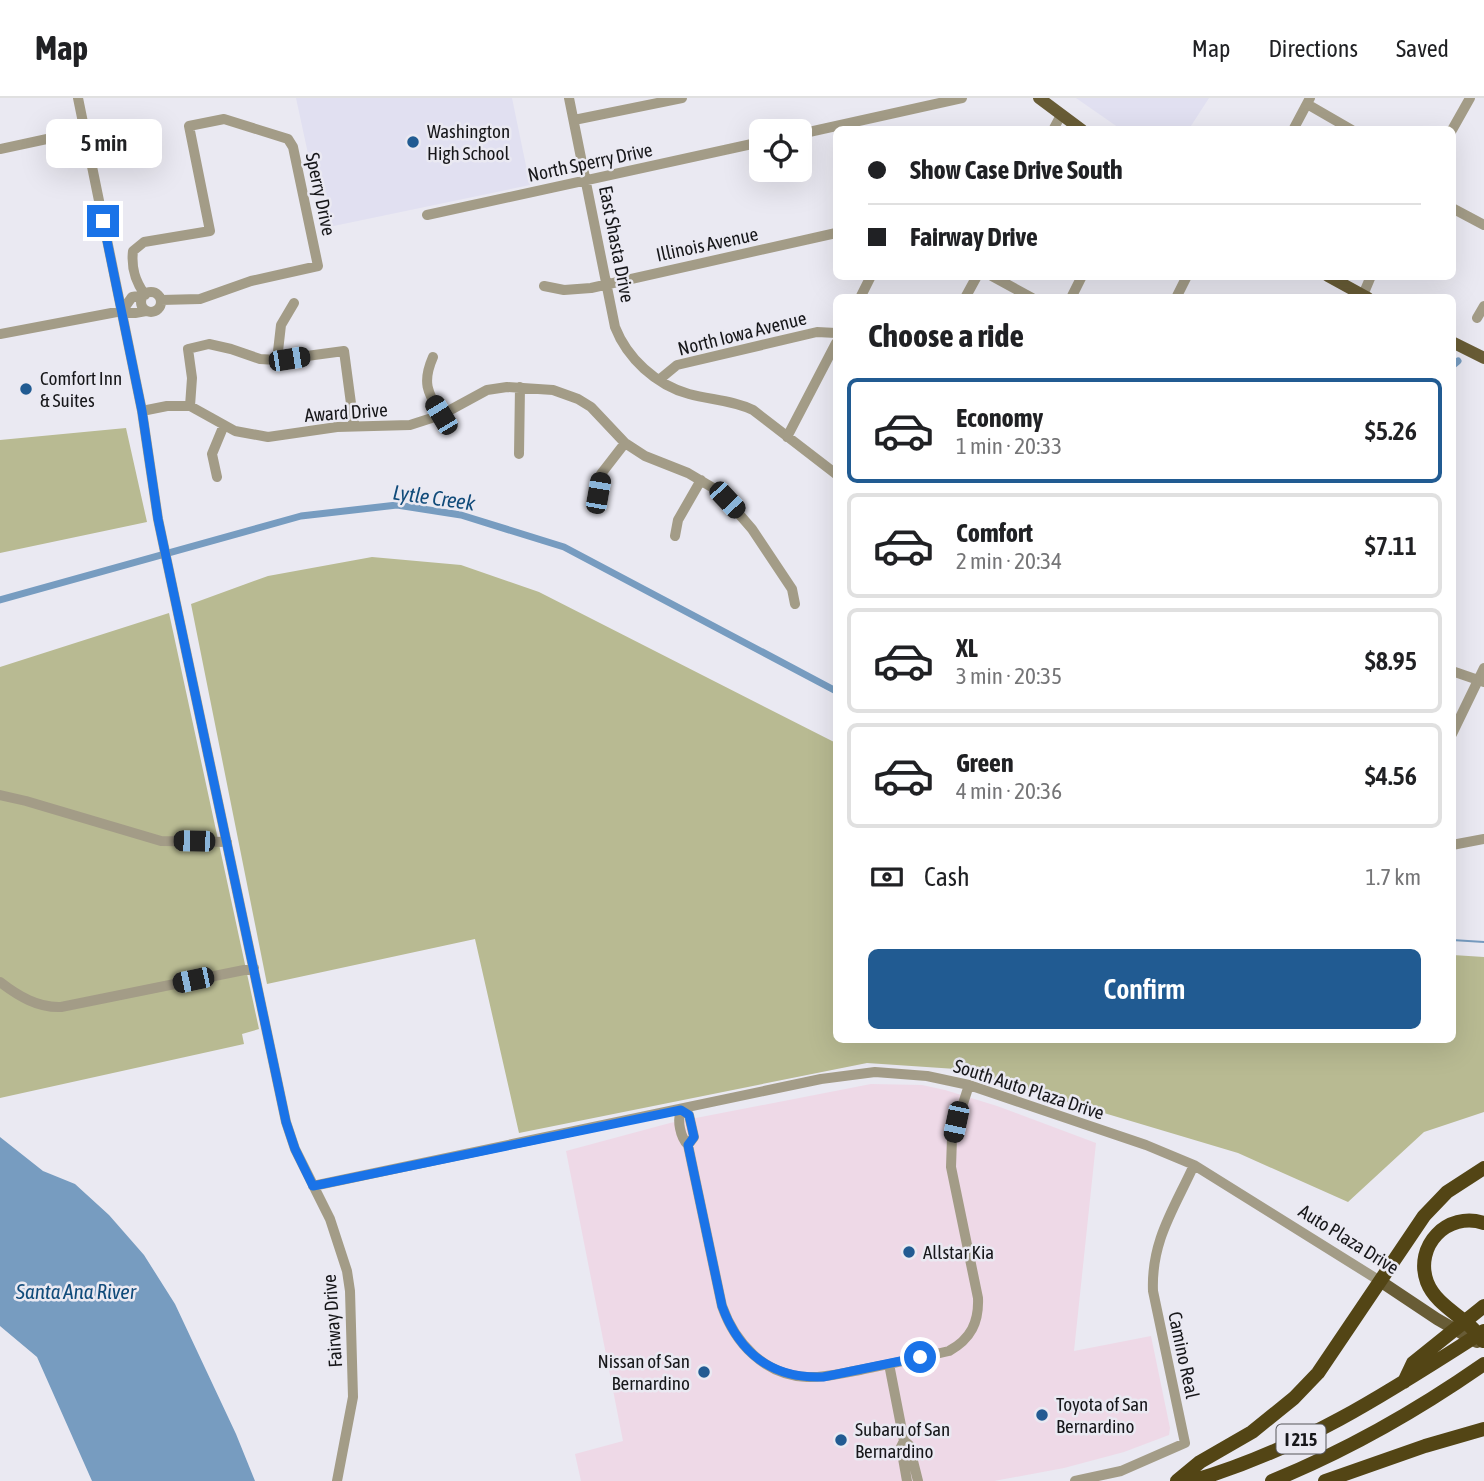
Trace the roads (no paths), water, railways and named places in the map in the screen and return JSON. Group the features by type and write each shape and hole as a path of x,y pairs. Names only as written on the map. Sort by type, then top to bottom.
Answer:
{"highway":[{"path":"1177,1481 1200,1462 1252,1432 1294,1398 1318,1373 1436,1202 1463,1180 1484,1168"},
{"path":"1484,1223 1472,1220 1450,1224 1430,1241 1424,1256 1428,1285 1450,1309 1478,1331 1484,1344"},
{"path":"1403,1383 1413,1363 1484,1307"},
{"name":"I 215","path":"1192,1481 1232,1469 1326,1429 1484,1331"},
{"name":"I 215","path":"1272,1481 1327,1457 1427,1402 1484,1364"},
{"path":"1325,1481 1424,1446 1484,1429"}],"main road":[{"path":"1040,98 1076,126"},
{"path":"1336,280 1362,294"},
{"path":"1456,344 1484,358"},
{"name":"Auto Plaza Drive","path":"1380,1280 1437,1319 1484,1344"}],"street":[{"name":"Fairway Drive","path":"78,98 142,411 158,519 286,1122 295,1149 340,1244 350,1292 353,1396 337,1481"},
{"name":"East Shasta Drive","path":"569,98 615,327 622,343 638,364 660,379 689,394 745,406 833,472"},
{"path":"574,120 655,100 682,98"},
{"path":"836,126 962,98"},
{"path":"1454,126 1470,98"},
{"path":"1295,126 1308,101 1346,126"},
{"path":"1055,126 1061,115"},
{"name":"Sperry Drive","path":"224,119 288,139 293,147 318,266 251,281 200,299 161,300 155,293 145,295 136,283 131,261 133,251 144,242 210,231 189,126 224,119"},
{"path":"812,131 833,127"},
{"path":"0,149 85,131"},
{"name":"North Sperry Drive","path":"427,215 749,145"},
{"path":"1456,210 1484,225"},
{"name":"Illinois Avenue","path":"544,286 575,290 833,234"},
{"path":"999,280 1025,294"},
{"path":"122,311 132,297 145,295"},
{"name":"Sperry Drive","path":"145,295 142,303 146,310"},
{"path":"0,334 122,311 152,312 158,309 161,300"},
{"path":"277,360 281,325 294,303"},
{"path":"1477,318 1484,306"},
{"name":"North Iowa Avenue","path":"660,379 677,365 817,332 833,333"},
{"path":"142,411 167,406 190,406 192,378 188,349 209,344 261,359 277,360 344,351 354,426"},
{"path":"787,437 833,349"},
{"path":"433,357 426,373 426,383 431,399 441,415"},
{"path":"519,454 520,387"},
{"name":"Award Drive","path":"190,406 224,425 247,434 268,437 354,426 410,425 441,415 487,390 520,387 553,390 578,400 598,414 625,443 654,461 701,480 720,492 752,529 792,589 796,604"},
{"path":"216,477 212,454 224,425"},
{"path":"598,493 601,474 625,443"},
{"path":"675,536 678,520 701,480"},
{"path":"1456,727 1481,681 1484,668"},
{"path":"1456,672 1481,681"},
{"path":"0,796 26,801 161,841 228,842"},
{"path":"1456,844 1484,839"},
{"path":"0,982 41,1006 61,1007 254,968"},
{"name":"South Auto Plaza Drive","path":"313,1186 855,1074 898,1072 969,1085 1146,1145 1194,1165"},
{"path":"681,1110 689,1115 694,1137 688,1145 722,1306 728,1323 758,1360 807,1377 949,1351 964,1342 977,1320 978,1298 951,1167 952,1138 969,1085"},
{"name":"Auto Plaza Drive","path":"1194,1165 1380,1280"},
{"name":"Camino Real","path":"1075,1481 1121,1471 1185,1443 1153,1291 1152,1275 1156,1248 1194,1165"},
{"path":"888,1364 904,1441 901,1447 907,1481"},
{"path":"904,1441 909,1445 918,1481"}],"water":[{"name":"Santa Ana River","path":"0,1137 43,1171 75,1184 109,1215 144,1255 175,1304 255,1481 92,1481 37,1357 0,1326"}],"waterway":[{"name":"Lytle Creek","path":"0,600 301,516 397,505 461,515 564,547 833,689"},
{"name":"Lytle Creek","path":"1456,940 1484,942"}],"place":[{"name":"Washington High School","path":"413,142"},
{"name":"Comfort Inn & Suites","path":"26,389"},
{"name":"Allstar Kia","path":"909,1252"},
{"name":"Nissan of San Bernardino","path":"704,1372"},
{"name":"Toyota of San Bernardino","path":"1042,1415"},
{"name":"Subaru of San Bernardino","path":"841,1440"}]}
